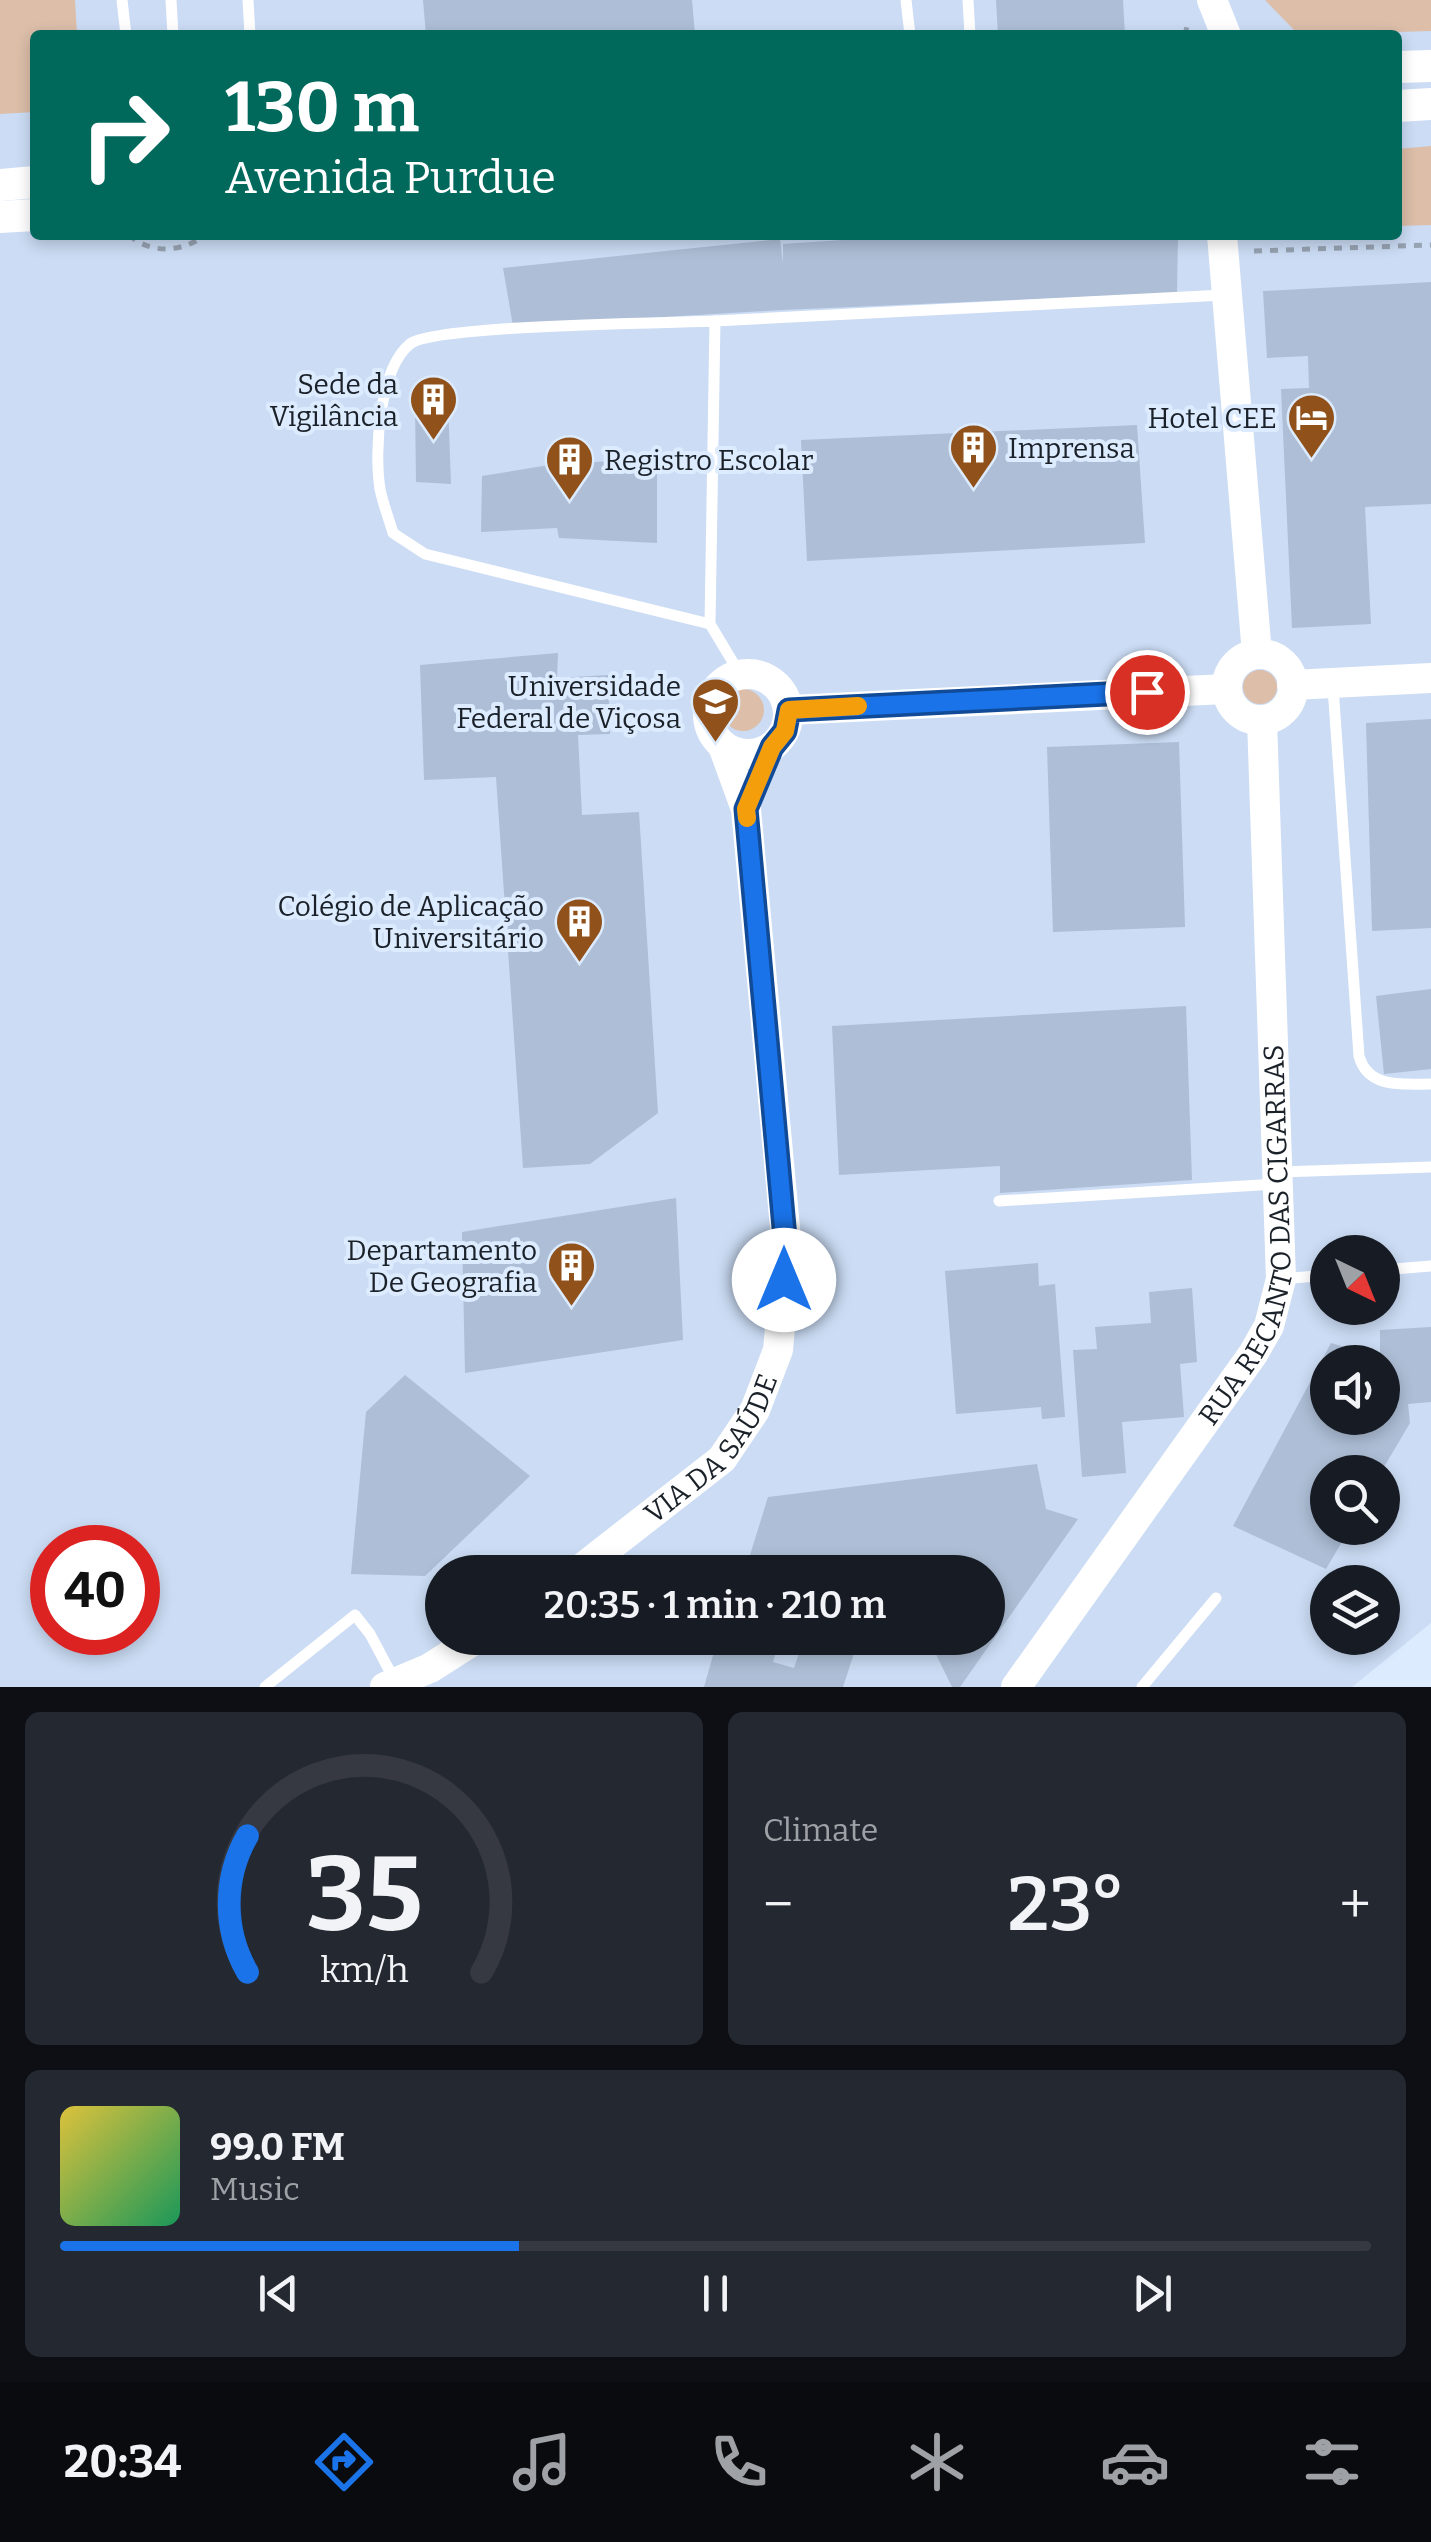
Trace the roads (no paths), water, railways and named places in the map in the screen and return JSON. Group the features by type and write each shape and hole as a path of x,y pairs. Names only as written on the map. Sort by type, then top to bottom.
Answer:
{"main road":[{"path":"1402,67 1431,66"},
{"path":"1402,106 1431,104"},
{"path":"0,185 30,182"},
{"path":"0,217 30,215"}],"street":[{"path":"1202,30 1212,3"},
{"path":"1212,3 1224,30"},
{"path":"1222,244 1257,654"},
{"path":"1257,654 1268,654 1285,665 1292,684 1288,704 1272,718 1262,720 1242,715 1226,689 1238,661 1257,654"},
{"path":"752,673 772,681 786,698 789,710 785,731 772,747 746,754 723,746 709,724 708,711 718,687 740,674 752,673"},
{"path":"1292,684 1431,678"},
{"path":"789,710 1226,689"},
{"name":"RUA RECANTO DAS CIGARRAS","path":"1016,1687 1253,1354 1273,1315 1281,1279 1280,1178 1262,720"},
{"name":"VIA DA SAÚDE","path":"599,1555 722,1459 755,1410 778,1350 786,1249 746,809 723,746"},
{"name":"VIA DA SAÚDE","path":"746,809 772,747"},
{"path":"390,1684 450,1655"}],"lane":[{"path":"122,0 125,30"},
{"path":"171,0 173,30"},
{"path":"248,0 250,30"},
{"path":"906,0 909,30"},
{"path":"968,0 970,30"},
{"path":"710,624 425,554 393,534 380,489 380,422 391,368 411,342 425,336 1224,294"},
{"path":"714,321 710,624 740,674"},
{"path":"1333,683 1359,1056 1362,1068 1372,1078 1398,1084 1431,1084"},
{"path":"999,1200 1431,1167"},
{"path":"1400,1269 1431,1266"},
{"path":"1281,1279 1310,1277"},
{"path":"1142,1687 1216,1598"},
{"path":"265,1687 356,1615 370,1634 390,1684"}],"place":[{"name":"Sede da Vigilância","path":"433,442"},
{"name":"Hotel CEE","path":"1312,460"},
{"name":"Imprensa","path":"973,490"},
{"name":"Registro Escolar","path":"569,502"},
{"name":"Universidade Federal de Viçosa","path":"716,744"},
{"name":"Colégio de Aplicação Universitário","path":"579,964"},
{"name":"Departamento De Geografia","path":"572,1308"}]}
